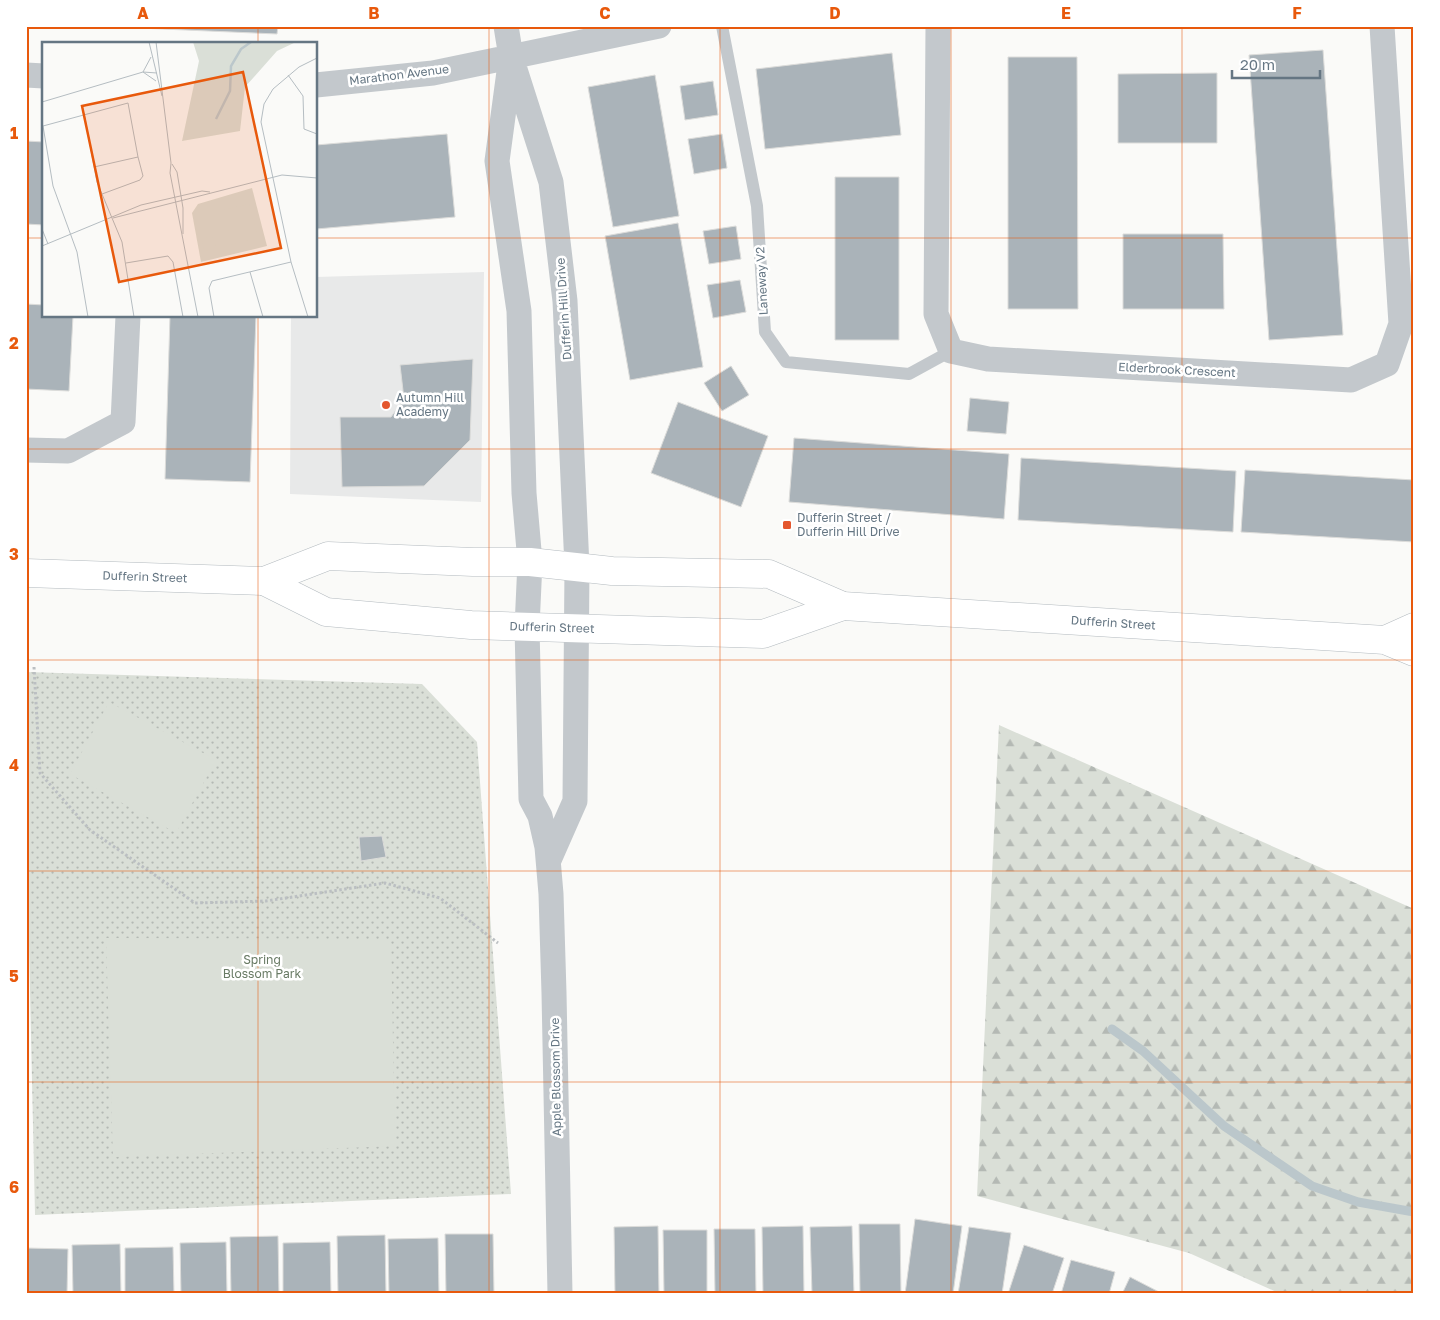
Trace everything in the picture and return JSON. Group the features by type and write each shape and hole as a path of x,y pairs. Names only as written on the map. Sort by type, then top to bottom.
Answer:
{"main road":[{"name":"Dufferin Street","path":"26,573 264,581 328,556 472,562 530,562 612,570 769,574 842,606 1385,640 1414,652"},
{"name":"Dufferin Street","path":"264,581 326,612 527,627 763,634 842,606"},
{"name":"Dufferin Street","path":"1385,640 1414,626"}],"street":[{"name":"Dufferin Hill Drive","path":"506,26 511,57 551,182 565,301 578,567"},
{"name":"Marathon Avenue","path":"318,85 433,73 658,26"},
{"path":"938,26 936,314 951,351"},
{"name":"Elderbrook Crescent","path":"951,351 988,359 1351,380 1387,364 1401,324 1382,26"},
{"name":"Dufferin Hill Drive","path":"511,57 497,161 519,311 524,493 530,562"},
{"path":"26,75 42,76"},
{"path":"26,450 68,452 123,422 128,318"},
{"name":"Apple Blossom Drive","path":"530,562 527,627 531,799 540,816 548,847 549,860 554,993 560,1294"},
{"name":"Apple Blossom Drive","path":"549,860 575,801 578,567"}],"lane":[{"name":"Laneway V2","path":"722,26 757,206 765,332 786,362 909,374 951,351"}],"path":[{"path":"34,667 40,774 90,830 195,903 266,901 385,882 440,898 498,943"}],"shaded area":[{"name":"Autumn Hill Academy","path":"484,272 481,502 290,494 291,318 318,318 318,277"}],"green space":[{"name":"Spring Blossom Park","path":"26,672 422,684 477,742 511,1194 35,1215 26,810"},
{"path":"109,702 216,760 176,833 70,774"},
{"path":"999,725 1414,909 1414,1294 1281,1294 1189,1253 977,1196"},
{"path":"106,938 391,939 395,1146 113,1157"}],"building":[{"path":"139,26 278,26 277,34 139,28"},
{"path":"1323,50 1343,335 1269,340 1249,55"},
{"path":"892,53 901,135 765,149 756,69"},
{"path":"1008,57 1077,57 1078,309 1008,309"},
{"path":"1217,73 1217,143 1118,143 1118,74"},
{"path":"655,75 679,216 613,227 588,87"},
{"path":"713,81 718,115 685,120 680,86"},
{"path":"447,134 455,217 318,229 318,145"},
{"path":"722,134 727,168 694,174 688,139"},
{"path":"26,141 42,142 42,225 26,224"},
{"path":"835,177 899,177 899,340 835,340"},
{"path":"678,223 703,367 630,380 605,236"},
{"path":"736,226 741,259 709,264 703,231"},
{"path":"1123,234 1223,234 1224,309 1123,309"},
{"path":"740,280 746,312 713,318 707,285"},
{"path":"26,304 42,305 42,318 73,318 69,391 26,389"},
{"path":"170,318 256,318 250,482 165,479"},
{"path":"473,359 470,440 424,486 342,487 340,417 391,417 404,399 400,365"},
{"path":"731,366 749,395 722,411 704,383"},
{"path":"970,398 1009,402 1006,434 967,431"},
{"path":"678,402 768,436 741,507 651,473"},
{"path":"794,438 1009,454 1004,519 789,502"},
{"path":"1021,458 1236,471 1233,532 1018,520"},
{"path":"1245,470 1414,480 1414,542 1241,532"},
{"path":"382,836 386,857 361,861 359,837"},
{"path":"915,1219 962,1226 953,1294 905,1294"},
{"path":"859,1224 900,1224 901,1294 860,1294"},
{"path":"658,1226 659,1294 615,1294 614,1227"},
{"path":"803,1226 804,1294 763,1294 762,1227"},
{"path":"852,1226 854,1294 812,1294 810,1227"},
{"path":"969,1227 1011,1233 1002,1294 958,1294"},
{"path":"714,1229 755,1229 756,1294 715,1294"},
{"path":"663,1230 707,1230 707,1294 664,1294"},
{"path":"445,1234 493,1234 494,1294 446,1294"},
{"path":"385,1235 386,1294 338,1294 337,1236"},
{"path":"278,1236 279,1294 231,1294 230,1237"},
{"path":"438,1238 439,1294 389,1294 388,1239"},
{"path":"226,1242 227,1294 181,1294 180,1243"},
{"path":"330,1242 331,1294 283,1294 283,1243"},
{"path":"120,1244 121,1294 73,1294 72,1245"},
{"path":"1024,1245 1064,1258 1052,1294 1008,1294"},
{"path":"173,1247 174,1294 125,1294 125,1248"},
{"path":"26,1248 68,1249 67,1294 26,1294"},
{"path":"1071,1260 1115,1272 1109,1294 1061,1294"},
{"path":"1130,1277 1163,1294 1122,1294"}],"waterway":[{"path":"1112,1029 1143,1051 1224,1126 1312,1186 1358,1202 1414,1212"}],"place":[{"name":"Autumn Hill Academy","path":"386,405"},
{"name":"Dufferin Street / Dufferin Hill Drive","path":"787,525"}]}
